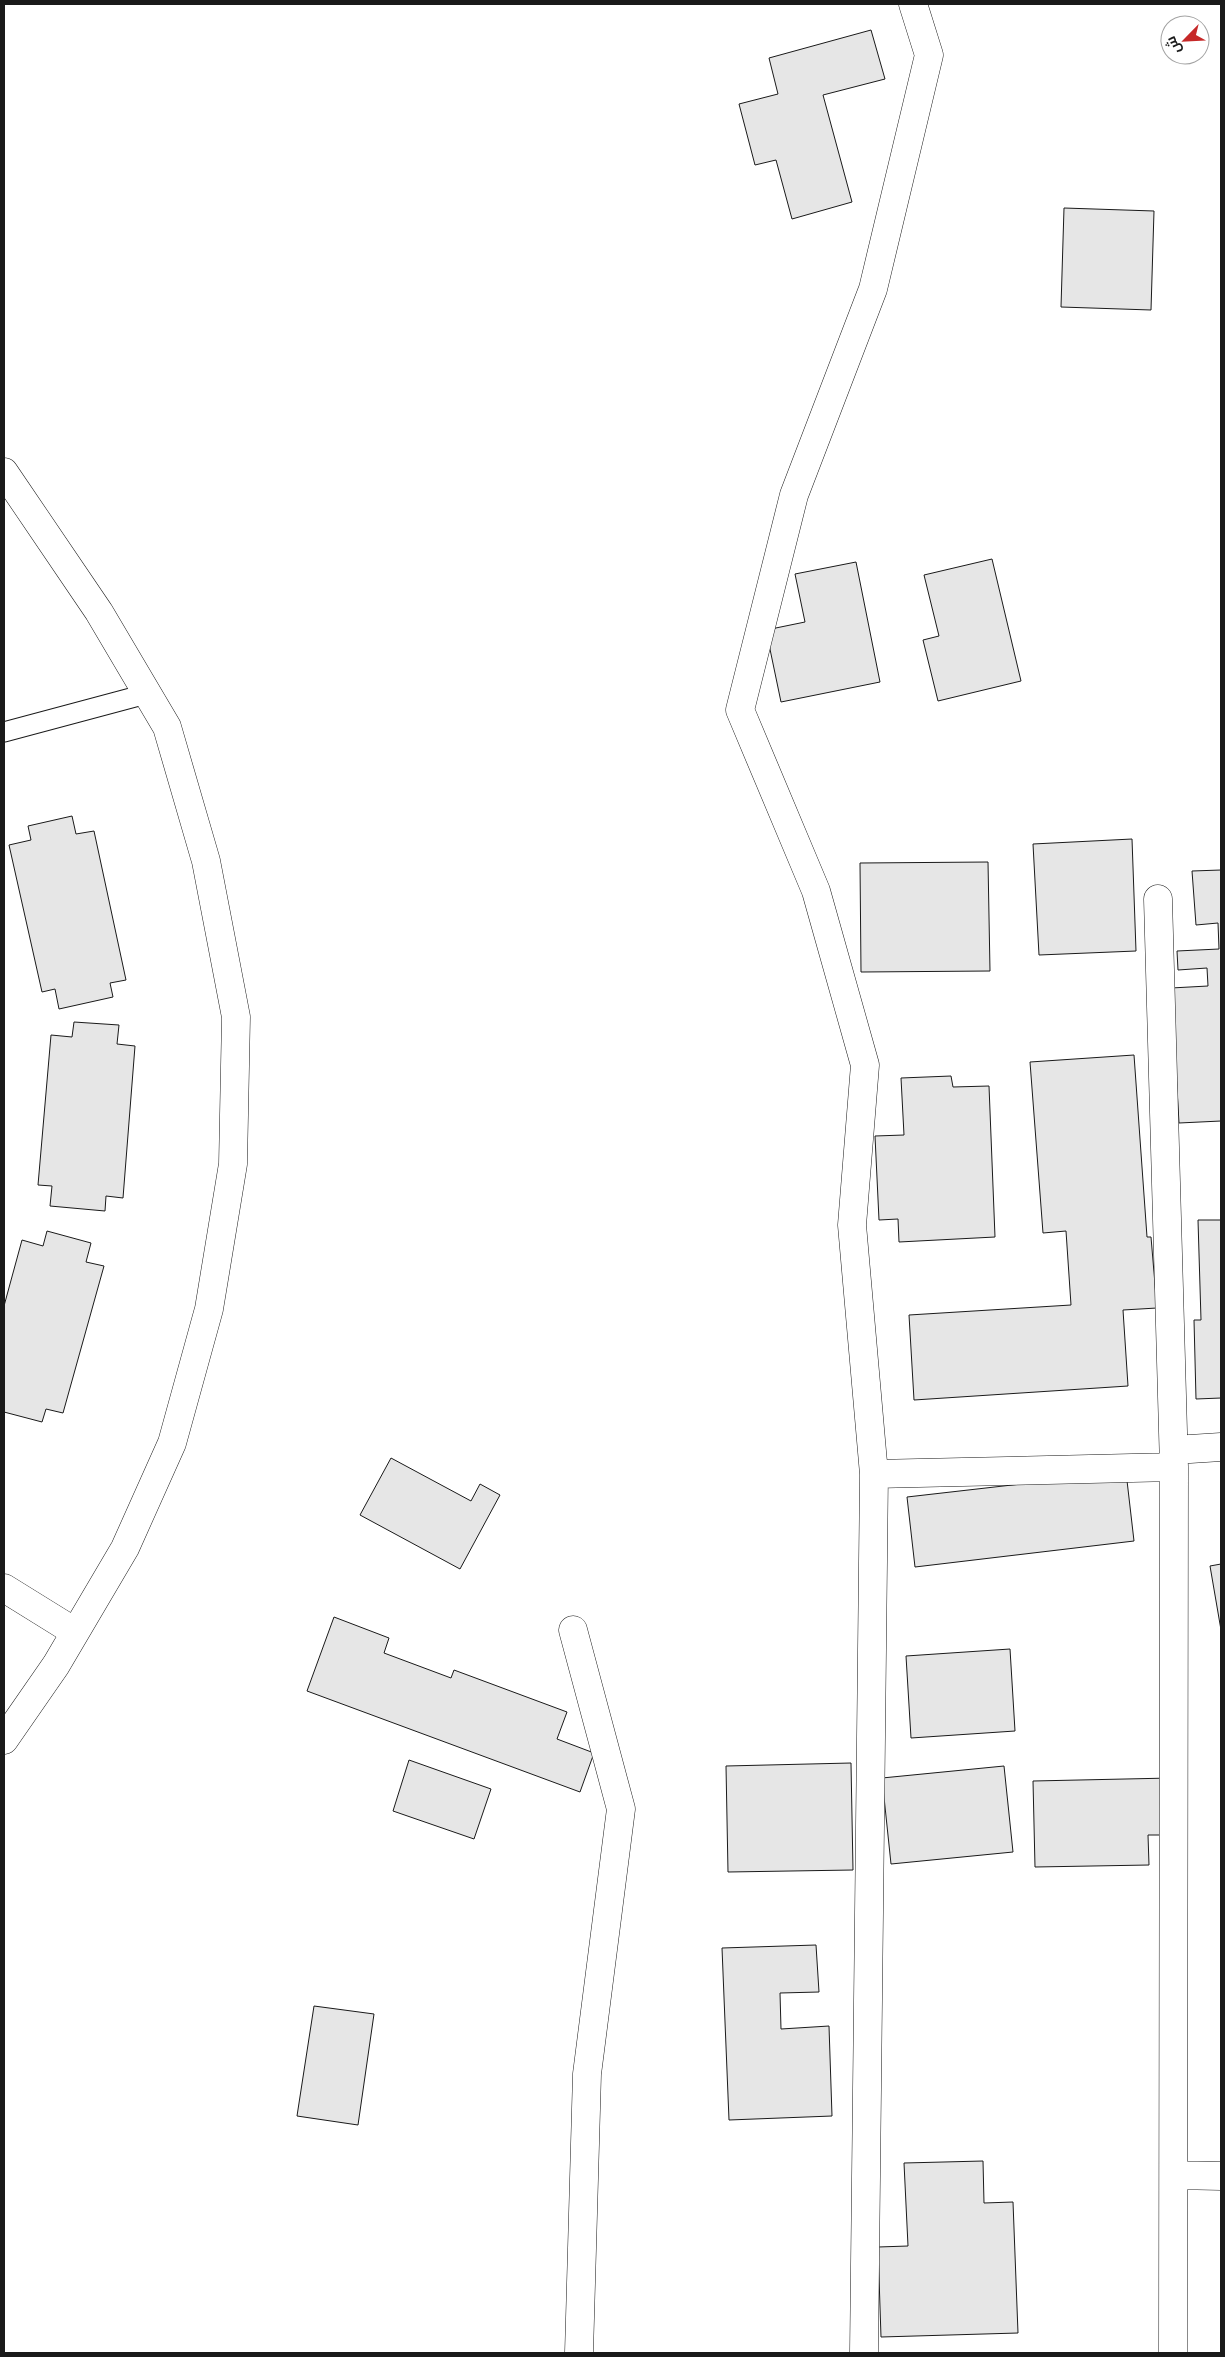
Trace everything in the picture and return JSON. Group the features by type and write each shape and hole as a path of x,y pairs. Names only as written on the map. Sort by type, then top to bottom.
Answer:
{"street":[{"path":"864,2353 874,1474 852,1225 865,1064 816,891 740,710 794,495 873,289 929,55 914,4"},
{"path":"4,472 99,612 167,727 206,860 236,1017 233,1164 209,1309 172,1443 125,1548 56,1665 4,1740"},
{"path":"1158,898 1174,1458 1173,2353"},
{"path":"874,1474 1174,1458 1221,1447"},
{"path":"4,1588 75,1632"},
{"path":"573,1630 622,1808 587,2074 579,2353"},
{"path":"1174,2176 1221,2176"}],"lane":[{"path":"4,732 146,694"}],"building":[{"path":"871,30 885,79 823,95 852,202 792,219 776,160 755,165 739,104 778,94 769,58"},
{"path":"1064,208 1154,211 1151,310 1061,307"},
{"path":"992,559 1021,681 938,701 923,640 939,636 924,575"},
{"path":"856,562 880,682 781,702 766,630 805,622 795,574"},
{"path":"72,816 76,834 94,831 126,980 110,983 113,997 59,1009 55,989 42,992 9,845 31,840 28,826"},
{"path":"1132,839 1136,951 1039,955 1033,844"},
{"path":"988,862 990,971 861,972 860,863"},
{"path":"1221,870 1221,1121 1179,1123 1171,988 1208,986 1207,968 1178,970 1177,951 1219,949 1218,923 1196,925 1192,871"},
{"path":"74,1022 119,1025 117,1044 135,1046 123,1198 106,1196 105,1211 50,1206 52,1186 38,1185 51,1035 72,1037"},
{"path":"1134,1055 1147,1237 1151,1237 1157,1308 1123,1310 1128,1386 914,1400 909,1315 1071,1305 1066,1231 1043,1233 1030,1062"},
{"path":"951,1076 953,1087 989,1086 995,1237 899,1242 898,1219 879,1220 875,1136 904,1135 901,1078"},
{"path":"1198,1220 1221,1220 1221,1398 1196,1399 1194,1320 1201,1320"},
{"path":"47,1231 91,1243 86,1262 104,1266 63,1413 46,1409 42,1422 4,1412 4,1306 22,1240 43,1246"},
{"path":"391,1458 471,1501 480,1484 500,1495 460,1569 360,1515"},
{"path":"1126,1472 1134,1541 915,1567 907,1497"},
{"path":"1221,1564 1221,1630 1210,1566"},
{"path":"334,1617 389,1638 384,1653 451,1678 454,1670 567,1712 557,1739 594,1753 580,1792 307,1691"},
{"path":"1010,1649 1015,1731 911,1738 906,1656"},
{"path":"409,1760 491,1789 474,1839 393,1811"},
{"path":"851,1763 853,1870 728,1872 726,1766"},
{"path":"1004,1766 1013,1852 891,1864 882,1778"},
{"path":"1171,1778 1173,1835 1148,1835 1149,1865 1035,1867 1033,1781"},
{"path":"816,1945 819,1992 780,1993 781,2029 829,2026 832,2116 729,2120 722,1948"},
{"path":"314,2006 374,2014 358,2125 297,2116"},
{"path":"983,2161 984,2203 1013,2202 1018,2333 881,2337 878,2247 908,2246 904,2163"}]}
